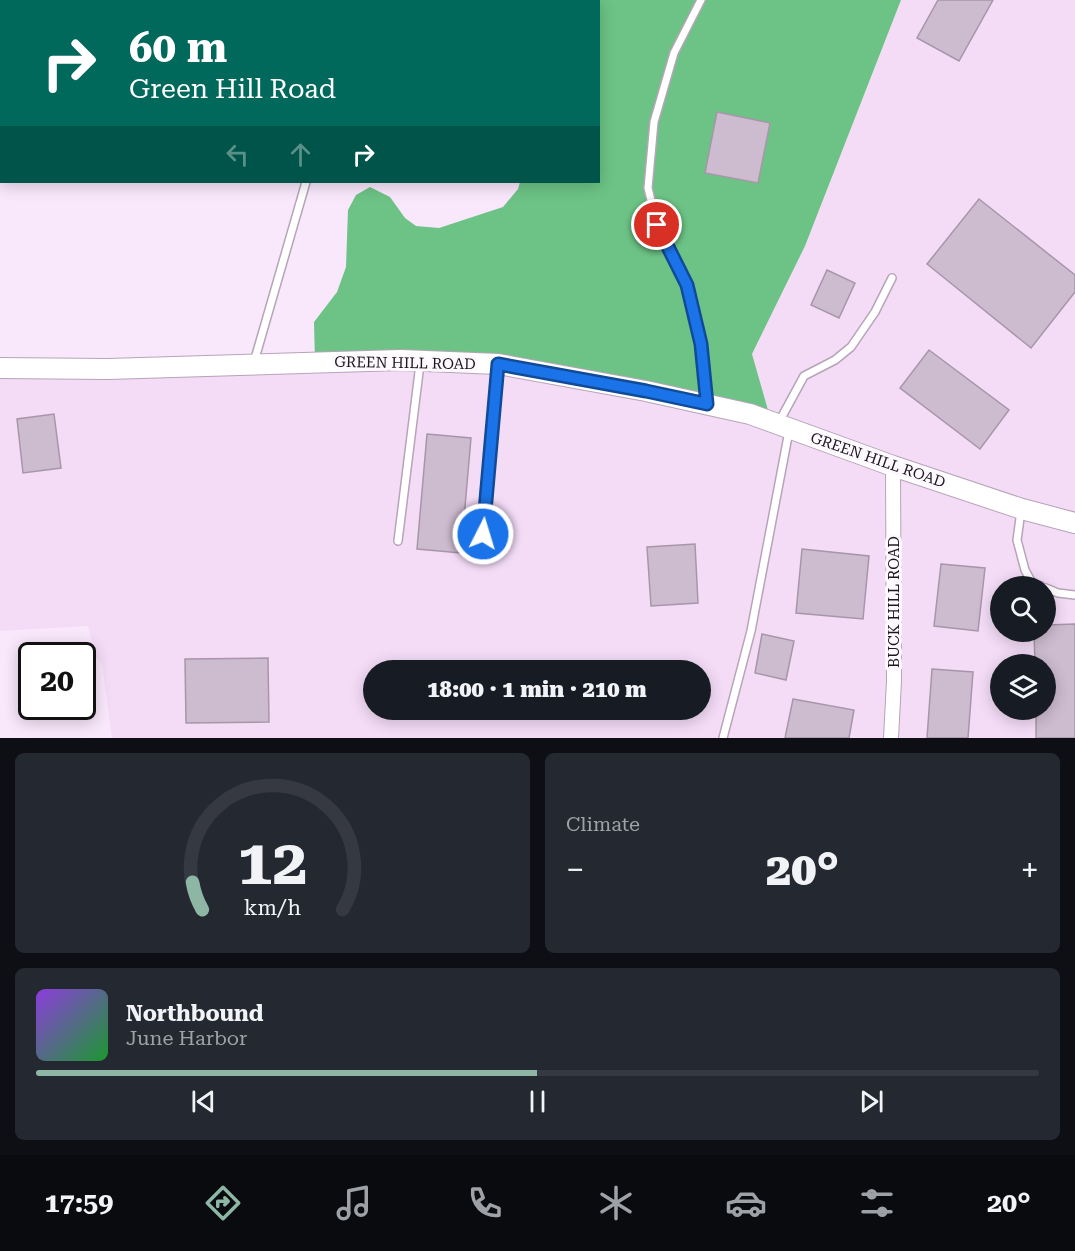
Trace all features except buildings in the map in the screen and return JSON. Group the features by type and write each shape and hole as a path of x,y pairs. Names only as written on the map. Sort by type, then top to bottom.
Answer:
{"main road":[{"name":"GREEN HILL ROAD","path":"0,368 108,369 420,361 498,364 646,391 750,414 893,466 1075,523"}],"street":[{"name":"BUCK HILL ROAD","path":"891,738 894,681 893,466"}],"lane":[{"path":"701,0 674,53 654,122 648,188 657,225 687,285 701,344 707,404"},
{"path":"253,364 306,183"},
{"path":"723,738 751,631 784,426 804,376 835,360 851,347 875,312 892,278"},
{"path":"398,541 420,361"},
{"path":"483,534 498,364"},
{"path":"1022,508 1017,540 1028,576"},
{"path":"1056,592 1075,595"}],"shaded area":[{"path":"901,0 1075,0 1075,738 112,738 102,665 96,657 96,642 92,642 88,626 0,631 0,369 440,362 770,416 752,354 805,246"}],"green space":[{"path":"600,0 901,0 805,246 752,354 770,417 535,370 315,362 314,322 337,292 346,267 348,210 356,195 370,187 390,197 405,218 416,226 439,228 503,207 518,189 520,183 600,183"}],"route":[{"path":"483,534 498,364 707,404 701,344 687,285 657,225"}]}
